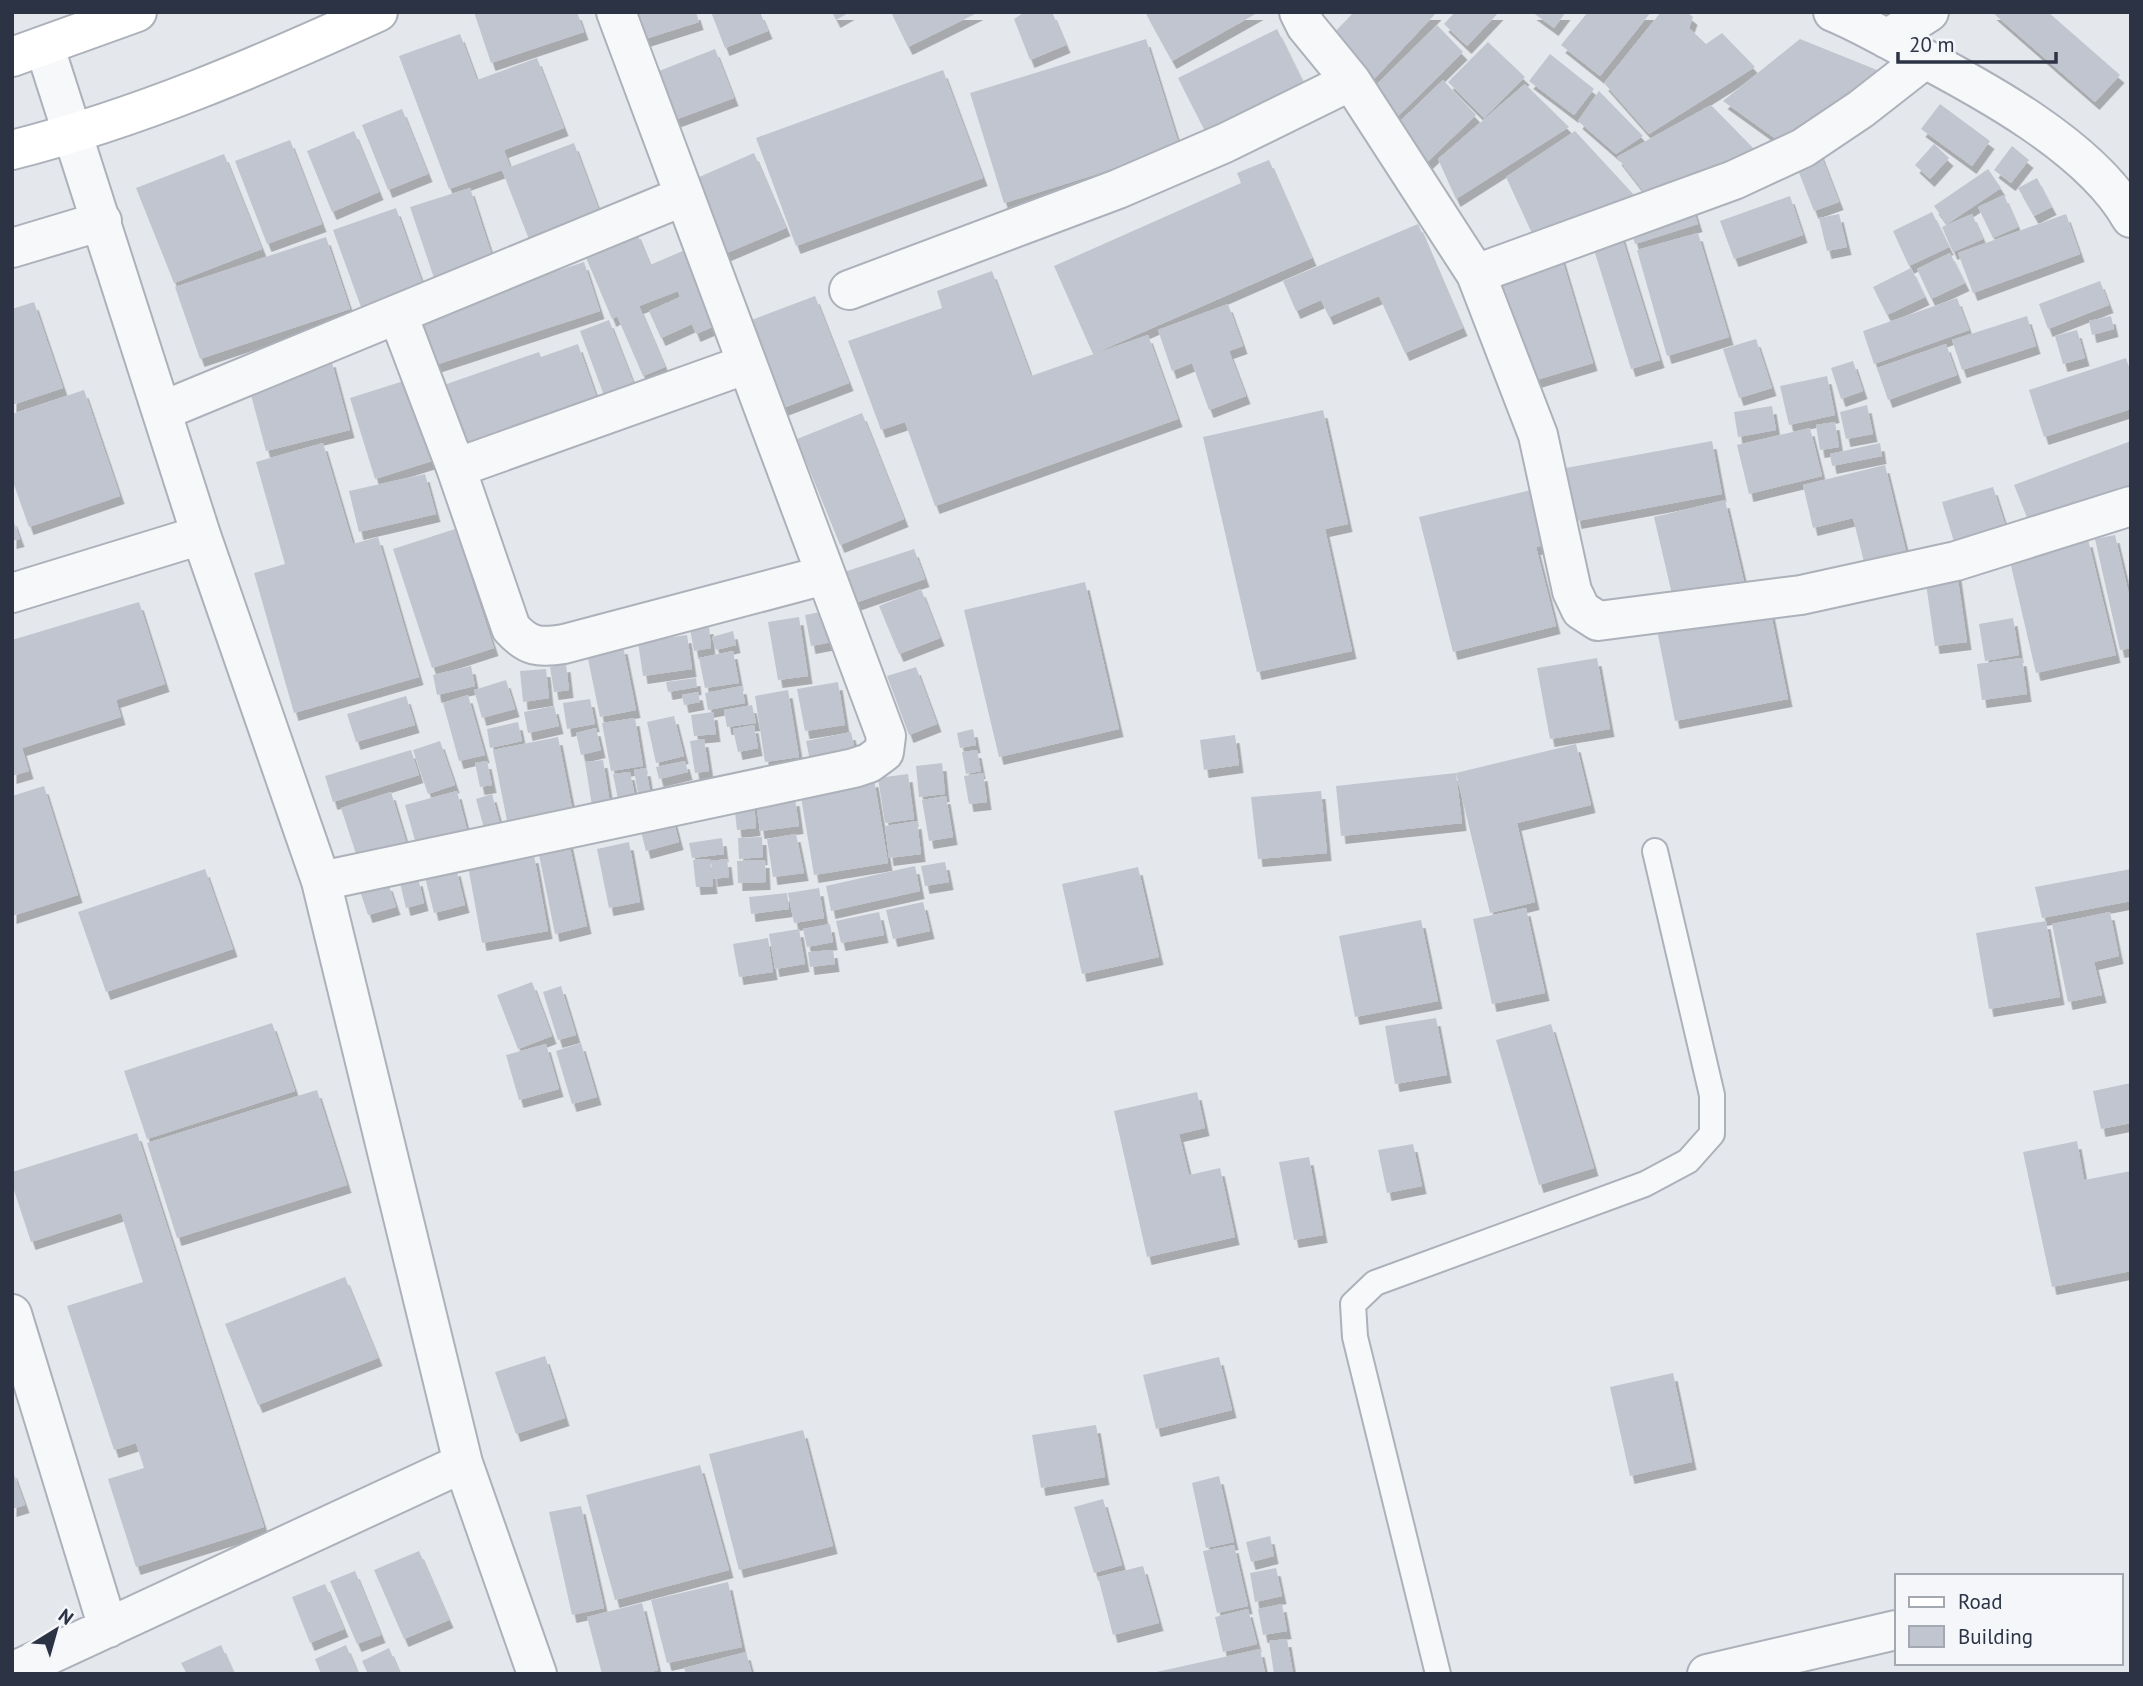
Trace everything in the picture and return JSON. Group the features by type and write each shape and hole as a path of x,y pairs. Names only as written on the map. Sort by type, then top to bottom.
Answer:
{"main road":[{"path":"29,52 137,12"},
{"path":"12,150 70,135 211,85 378,12"}],"street":[{"path":"321,881 869,764 884,752 886,736 616,12"},
{"path":"1299,12 1306,26 1350,81 1476,274 1538,435 1572,591 1581,610 1598,621 1801,595 1956,561 2131,506"},
{"path":"1833,12 1981,89 2052,135 2120,199 2131,218"},
{"path":"1887,39 1929,12"},
{"path":"29,52 70,135 102,221 201,535 321,881 463,1463 537,1674"},
{"path":"1476,274 1734,180 1802,148 1860,109 1925,59"},
{"path":"849,290 1118,189 1225,143 1350,81"},
{"path":"162,411 684,196"},
{"path":"12,248 102,221"},
{"path":"398,315 456,468 511,628 523,642 539,648 564,645 825,575"},
{"path":"456,468 747,364"},
{"path":"12,593 201,535"},
{"path":"13,1322 108,1628"},
{"path":"12,1672 463,1463"},
{"path":"1707,1674 1895,1630"}],"lane":[{"path":"1438,1674 1355,1338 1353,1304 1376,1283 1645,1184 1688,1161 1712,1134 1712,1096 1655,852"}],"building":[{"path":"474,12 577,12 584,32 491,63"},
{"path":"633,12 696,12 699,22 642,40"},
{"path":"711,12 760,12 768,31 725,48"},
{"path":"832,12 850,12 836,20"},
{"path":"891,12 979,12 908,47"},
{"path":"1025,12 1052,12 1066,45 1030,60 1014,19"},
{"path":"1145,12 1259,12 1172,61"},
{"path":"1354,12 1437,12 1373,80 1329,38"},
{"path":"1455,12 1499,12 1467,46 1444,24"},
{"path":"1532,12 1566,12 1554,28"},
{"path":"1588,12 1651,12 1600,76 1561,45"},
{"path":"1661,12 1687,12 1693,17 1689,28 1706,44 1722,33 1755,67 1649,134 1604,83"},
{"path":"1992,12 2048,12 2120,75 2095,102"},
{"path":"1437,25 1463,52 1392,122 1366,95"},
{"path":"1277,29 1307,90 1209,139 1178,78"},
{"path":"460,34 477,80 537,58 564,128 504,150 510,167 574,143 601,216 530,242 502,170 449,189 399,56"},
{"path":"1146,39 1180,148 1004,203 970,93"},
{"path":"1800,39 1892,76 1787,147 1723,101"},
{"path":"1488,42 1525,77 1484,118 1448,82"},
{"path":"715,49 734,98 672,121 654,73"},
{"path":"1550,54 1594,89 1574,115 1529,81"},
{"path":"943,70 983,178 796,246 756,138"},
{"path":"1443,80 1476,115 1422,167 1389,132"},
{"path":"1525,84 1569,127 1456,199 1438,159"},
{"path":"1599,91 1643,136 1616,154 1578,121"},
{"path":"1940,104 1990,141 1972,166 1921,129"},
{"path":"1711,105 1760,155 1648,197 1617,157"},
{"path":"402,109 428,174 388,190 362,125"},
{"path":"354,131 379,192 332,212 307,151"},
{"path":"1575,131 1635,196 1537,244 1506,177"},
{"path":"290,140 322,224 267,244 235,161"},
{"path":"1934,144 1949,158 1930,179 1915,165"},
{"path":"2012,146 2029,160 2011,183 1994,170"},
{"path":"1819,150 1839,202 1814,211 1794,160"},
{"path":"754,153 786,228 722,255 690,181"},
{"path":"224,154 262,249 174,283 136,188"},
{"path":"1269,160 1312,258 1093,354 1054,266 1241,183 1237,173"},
{"path":"1988,169 2001,188 1947,224 1934,206"},
{"path":"2037,178 2052,207 2034,216 2018,188"},
{"path":"470,188 494,262 435,281 410,207"},
{"path":"2004,195 2018,227 1993,238 1978,207"},
{"path":"1790,196 1803,235 1734,259 1720,221"},
{"path":"1691,202 1698,224 1635,244 1628,221"},
{"path":"396,208 423,285 361,307 333,230"},
{"path":"1932,212 1949,247 1909,266 1893,231"},
{"path":"1839,214 1847,247 1827,251 1819,218"},
{"path":"1972,214 1983,239 1953,252 1942,227"},
{"path":"2066,214 2080,254 1973,293 1958,253"},
{"path":"1418,224 1463,328 1405,353 1379,296 1329,317 1321,300 1296,311 1283,281"},
{"path":"636,231 650,265 685,250 717,325 696,334 692,324 661,338 649,311 680,297 678,291 639,306 665,367 643,376 617,316 612,319 584,253"},
{"path":"1620,231 1660,360 1631,369 1591,240"},
{"path":"1698,233 1729,337 1667,356 1637,250"},
{"path":"326,237 350,309 200,359 175,287"},
{"path":"1559,249 1593,363 1523,384 1489,269"},
{"path":"1950,253 1965,283 1931,299 1917,269"},
{"path":"584,262 600,311 426,368 410,319"},
{"path":"1911,268 1925,297 1887,315 1873,287"},
{"path":"992,271 1031,376 1148,335 1178,419 935,506 905,422 881,430 848,341 942,308 937,291"},
{"path":"2100,281 2109,305 2048,329 2039,304"},
{"path":"815,296 849,383 783,408 749,321"},
{"path":"1957,298 1969,330 1874,364 1863,331"},
{"path":"34,302 63,388 12,405 12,309"},
{"path":"1228,304 1243,346 1229,351 1246,396 1209,410 1192,363 1172,371 1158,330"},
{"path":"2027,316 2036,346 1962,370 1952,340"},
{"path":"2111,316 2114,329 2092,335 2089,321"},
{"path":"609,320 638,395 608,406 580,331"},
{"path":"2077,330 2085,358 2063,364 2055,336"},
{"path":"1756,339 1772,388 1739,398 1723,349"},
{"path":"578,344 600,407 464,450 441,386 539,352 541,357"},
{"path":"1946,344 1957,375 1888,400 1877,368"},
{"path":"2126,358 2131,373 2131,409 2044,437 2029,390"},
{"path":"331,359 350,430 266,451 247,380"},
{"path":"1853,361 1863,391 1841,399 1831,368"},
{"path":"1827,376 1835,415 1789,425 1780,386"},
{"path":"410,379 435,460 375,479 350,398"},
{"path":"84,390 120,496 29,527 12,479 12,414"},
{"path":"1867,405 1873,434 1846,439 1840,412"},
{"path":"1772,406 1776,430 1738,437 1734,412"},
{"path":"1323,410 1348,524 1325,529 1352,651 1257,672 1203,437"},
{"path":"862,413 904,519 840,545 797,439"},
{"path":"1835,422 1839,447 1820,450 1816,425"},
{"path":"1810,428 1822,476 1749,494 1737,445"},
{"path":"1712,441 1722,494 1577,521 1566,468"},
{"path":"2131,441 2131,487 2030,525 2014,485"},
{"path":"323,443 353,544 378,537 419,677 294,713 254,573 285,564 256,462"},
{"path":"1880,443 1882,456 1832,466 1830,454"},
{"path":"1885,465 1906,551 1864,562 1853,518 1813,528 1803,485"},
{"path":"425,474 436,514 359,532 349,491"},
{"path":"1993,487 2009,537 1957,552 1942,502"},
{"path":"1531,490 1545,545 1536,547 1556,626 1453,652 1419,517"},
{"path":"1725,500 1745,586 1674,603 1654,517"},
{"path":"12,517 20,539 12,541"},
{"path":"455,529 494,648 432,668 393,549"},
{"path":"2115,535 2131,603 2131,648 2120,650 2095,539"},
{"path":"2088,539 2116,655 2036,673 2009,557"},
{"path":"914,549 925,579 846,606 835,575"},
{"path":"1956,566 1967,642 1935,646 1924,570"},
{"path":"1085,582 1119,729 999,757 964,610"},
{"path":"921,589 940,638 899,654 879,606"},
{"path":"139,602 165,684 116,700 121,717 22,748 29,771 12,776 12,640"},
{"path":"1770,609 1788,699 1675,721 1657,630"},
{"path":"825,611 832,642 811,646 805,615"},
{"path":"799,617 808,676 778,680 768,622"},
{"path":"2013,618 2019,655 1985,661 1979,624"},
{"path":"709,626 711,648 694,651 690,629"},
{"path":"733,631 736,645 716,650 712,637"},
{"path":"687,635 692,669 643,676 638,642"},
{"path":"623,646 636,710 600,717 587,654"},
{"path":"733,651 739,683 705,688 699,658"},
{"path":"1597,658 1610,729 1550,739 1537,668"},
{"path":"2022,658 2027,694 1982,700 1977,664"},
{"path":"566,664 569,690 554,692 550,667"},
{"path":"471,666 475,686 437,695 433,675"},
{"path":"916,667 937,724 909,735 887,676"},
{"path":"546,669 549,698 523,702 520,671"},
{"path":"696,678 697,687 668,692 666,682"},
{"path":"506,680 515,709 482,718 474,690"},
{"path":"838,682 845,725 805,731 797,689"},
{"path":"742,686 745,703 708,710 705,693"},
{"path":"788,690 799,757 765,762 755,696"},
{"path":"698,692 700,702 684,705 682,695"},
{"path":"468,695 485,755 459,761 443,703"},
{"path":"406,696 415,725 356,742 347,714"},
{"path":"590,699 595,724 567,729 563,703"},
{"path":"752,705 756,723 727,727 724,710"},
{"path":"554,706 559,726 528,733 524,712"},
{"path":"713,712 716,734 694,736 691,715"},
{"path":"674,716 684,756 656,763 647,722"},
{"path":"635,718 643,766 611,771 602,723"},
{"path":"518,722 522,741 490,748 487,729"},
{"path":"754,725 758,748 738,752 733,729"},
{"path":"596,728 601,750 581,755 576,733"},
{"path":"973,729 976,745 960,748 957,733"},
{"path":"851,732 855,751 810,760 806,741"},
{"path":"1235,735 1239,765 1204,770 1200,740"},
{"path":"558,737 573,813 508,826 493,750"},
{"path":"704,739 709,771 695,773 690,741"},
{"path":"440,741 455,785 428,794 413,750"},
{"path":"1576,744 1591,805 1517,823 1535,902 1490,913 1456,773"},
{"path":"411,750 419,775 333,802 325,776"},
{"path":"977,750 981,771 966,774 962,752"},
{"path":"603,760 610,803 592,806 585,762"},
{"path":"487,761 492,785 480,787 475,763"},
{"path":"685,761 688,772 659,779 656,767"},
{"path":"942,763 945,794 919,797 916,766"},
{"path":"646,768 651,797 639,799 634,770"},
{"path":"630,772 636,801 619,804 613,774"},
{"path":"983,773 987,802 969,804 964,776"},
{"path":"1456,773 1462,823 1341,836 1336,786"},
{"path":"908,774 914,819 885,823 878,778"},
{"path":"874,779 888,863 814,875 800,791"},
{"path":"44,786 78,895 12,916 12,796"},
{"path":"457,791 467,830 416,844 405,805"},
{"path":"1321,791 1327,853 1258,859 1251,797"},
{"path":"391,792 406,842 357,857 341,808"},
{"path":"492,794 500,824 484,828 476,799"},
{"path":"946,796 953,837 929,841 922,800"},
{"path":"795,798 799,826 760,831 756,803"},
{"path":"754,801 756,828 737,830 734,803"},
{"path":"672,815 679,842 646,851 639,824"},
{"path":"917,821 921,854 889,858 885,826"},
{"path":"796,834 804,873 773,877 767,839"},
{"path":"762,837 763,857 739,859 738,838"},
{"path":"568,838 587,926 555,934 537,845"},
{"path":"722,838 724,854 692,858 689,843"},
{"path":"629,842 640,902 609,908 597,849"},
{"path":"534,855 548,931 482,943 468,866"},
{"path":"710,859 713,886 696,887 693,860"},
{"path":"727,859 729,877 713,879 711,861"},
{"path":"765,860 766,882 738,883 737,861"},
{"path":"945,862 949,882 925,886 921,866"},
{"path":"915,866 920,891 831,911 826,886"},
{"path":"1138,867 1159,957 1082,974 1062,884"},
{"path":"456,868 465,905 434,913 425,877"},
{"path":"205,869 233,949 106,992 78,912"},
{"path":"2131,869 2131,901 2042,918 2035,887"},
{"path":"418,878 424,903 406,908 400,883"},
{"path":"388,883 396,907 368,915 360,891"},
{"path":"819,888 824,918 794,923 788,893"},
{"path":"787,893 789,909 751,914 749,897"},
{"path":"923,902 930,931 893,939 886,910"},
{"path":"1526,908 1545,993 1492,1004 1473,919"},
{"path":"879,912 884,935 841,943 836,921"},
{"path":"2110,912 2119,956 2094,962 2102,995 2068,1002 2052,924"},
{"path":"1421,920 1438,1001 1355,1017 1339,936"},
{"path":"2046,921 2060,997 1989,1009 1976,933"},
{"path":"830,924 833,942 807,947 803,929"},
{"path":"799,929 805,964 775,969 769,934"},
{"path":"768,938 773,972 739,977 733,944"},
{"path":"833,950 835,964 810,967 808,952"},
{"path":"532,982 552,1036 518,1049 497,995"},
{"path":"561,986 576,1035 558,1040 543,992"},
{"path":"1436,1018 1447,1075 1395,1084 1385,1026"},
{"path":"272,1023 295,1091 147,1139 124,1071"},
{"path":"1551,1024 1594,1168 1539,1185 1496,1040"},
{"path":"581,1043 597,1097 572,1104 556,1051"},
{"path":"546,1044 559,1089 519,1100 506,1055"},
{"path":"2131,1083 2131,1123 2101,1129 2093,1091"},
{"path":"317,1090 347,1185 177,1238 147,1143"},
{"path":"1197,1092 1205,1128 1179,1134 1189,1175 1220,1168 1235,1237 1147,1257 1114,1111"},
{"path":"137,1133 264,1527 136,1567 108,1479 144,1468 136,1443 114,1450 67,1306 143,1282 121,1213 31,1242 12,1184 12,1172"},
{"path":"2077,1141 2084,1180 2131,1171 2131,1271 2052,1287 2023,1152"},
{"path":"1413,1144 1422,1186 1387,1193 1378,1150"},
{"path":"1309,1157 1323,1235 1294,1240 1279,1162"},
{"path":"345,1277 378,1358 258,1405 225,1324"},
{"path":"545,1356 565,1418 516,1434 495,1372"},
{"path":"1219,1357 1232,1410 1156,1429 1143,1375"},
{"path":"1673,1373 1692,1462 1630,1476 1610,1387"},
{"path":"1096,1425 1105,1477 1041,1488 1032,1435"},
{"path":"803,1430 833,1546 739,1570 709,1454"},
{"path":"700,1465 729,1570 615,1600 586,1495"},
{"path":"12,1469 25,1505 12,1509"},
{"path":"1219,1476 1234,1542 1206,1548 1192,1483"},
{"path":"1103,1499 1122,1565 1094,1573 1074,1507"},
{"path":"581,1506 604,1608 572,1615 549,1512"},
{"path":"1270,1536 1274,1556 1251,1562 1246,1542"},
{"path":"1234,1545 1248,1606 1217,1613 1203,1551"},
{"path":"419,1551 449,1620 404,1639 374,1570"},
{"path":"1143,1566 1159,1623 1113,1635 1098,1577"},
{"path":"1276,1568 1282,1596 1255,1602 1250,1573"},
{"path":"355,1571 381,1635 357,1644 330,1581"},
{"path":"728,1582 742,1647 667,1663 651,1600"},
{"path":"325,1584 344,1629 310,1643 292,1597"},
{"path":"642,1603 658,1670 644,1674 602,1674 587,1617"},
{"path":"1282,1604 1287,1631 1263,1635 1258,1609"},
{"path":"1248,1609 1257,1644 1223,1652 1215,1617"},
{"path":"1287,1639 1293,1674 1274,1674 1269,1641"},
{"path":"221,1645 234,1674 187,1674 181,1663"},
{"path":"346,1645 358,1674 321,1674 315,1659"},
{"path":"389,1648 400,1674 368,1674 362,1661"},
{"path":"1260,1649 1265,1673 1152,1674 1152,1673"},
{"path":"746,1652 752,1674 686,1674 684,1668"}]}
